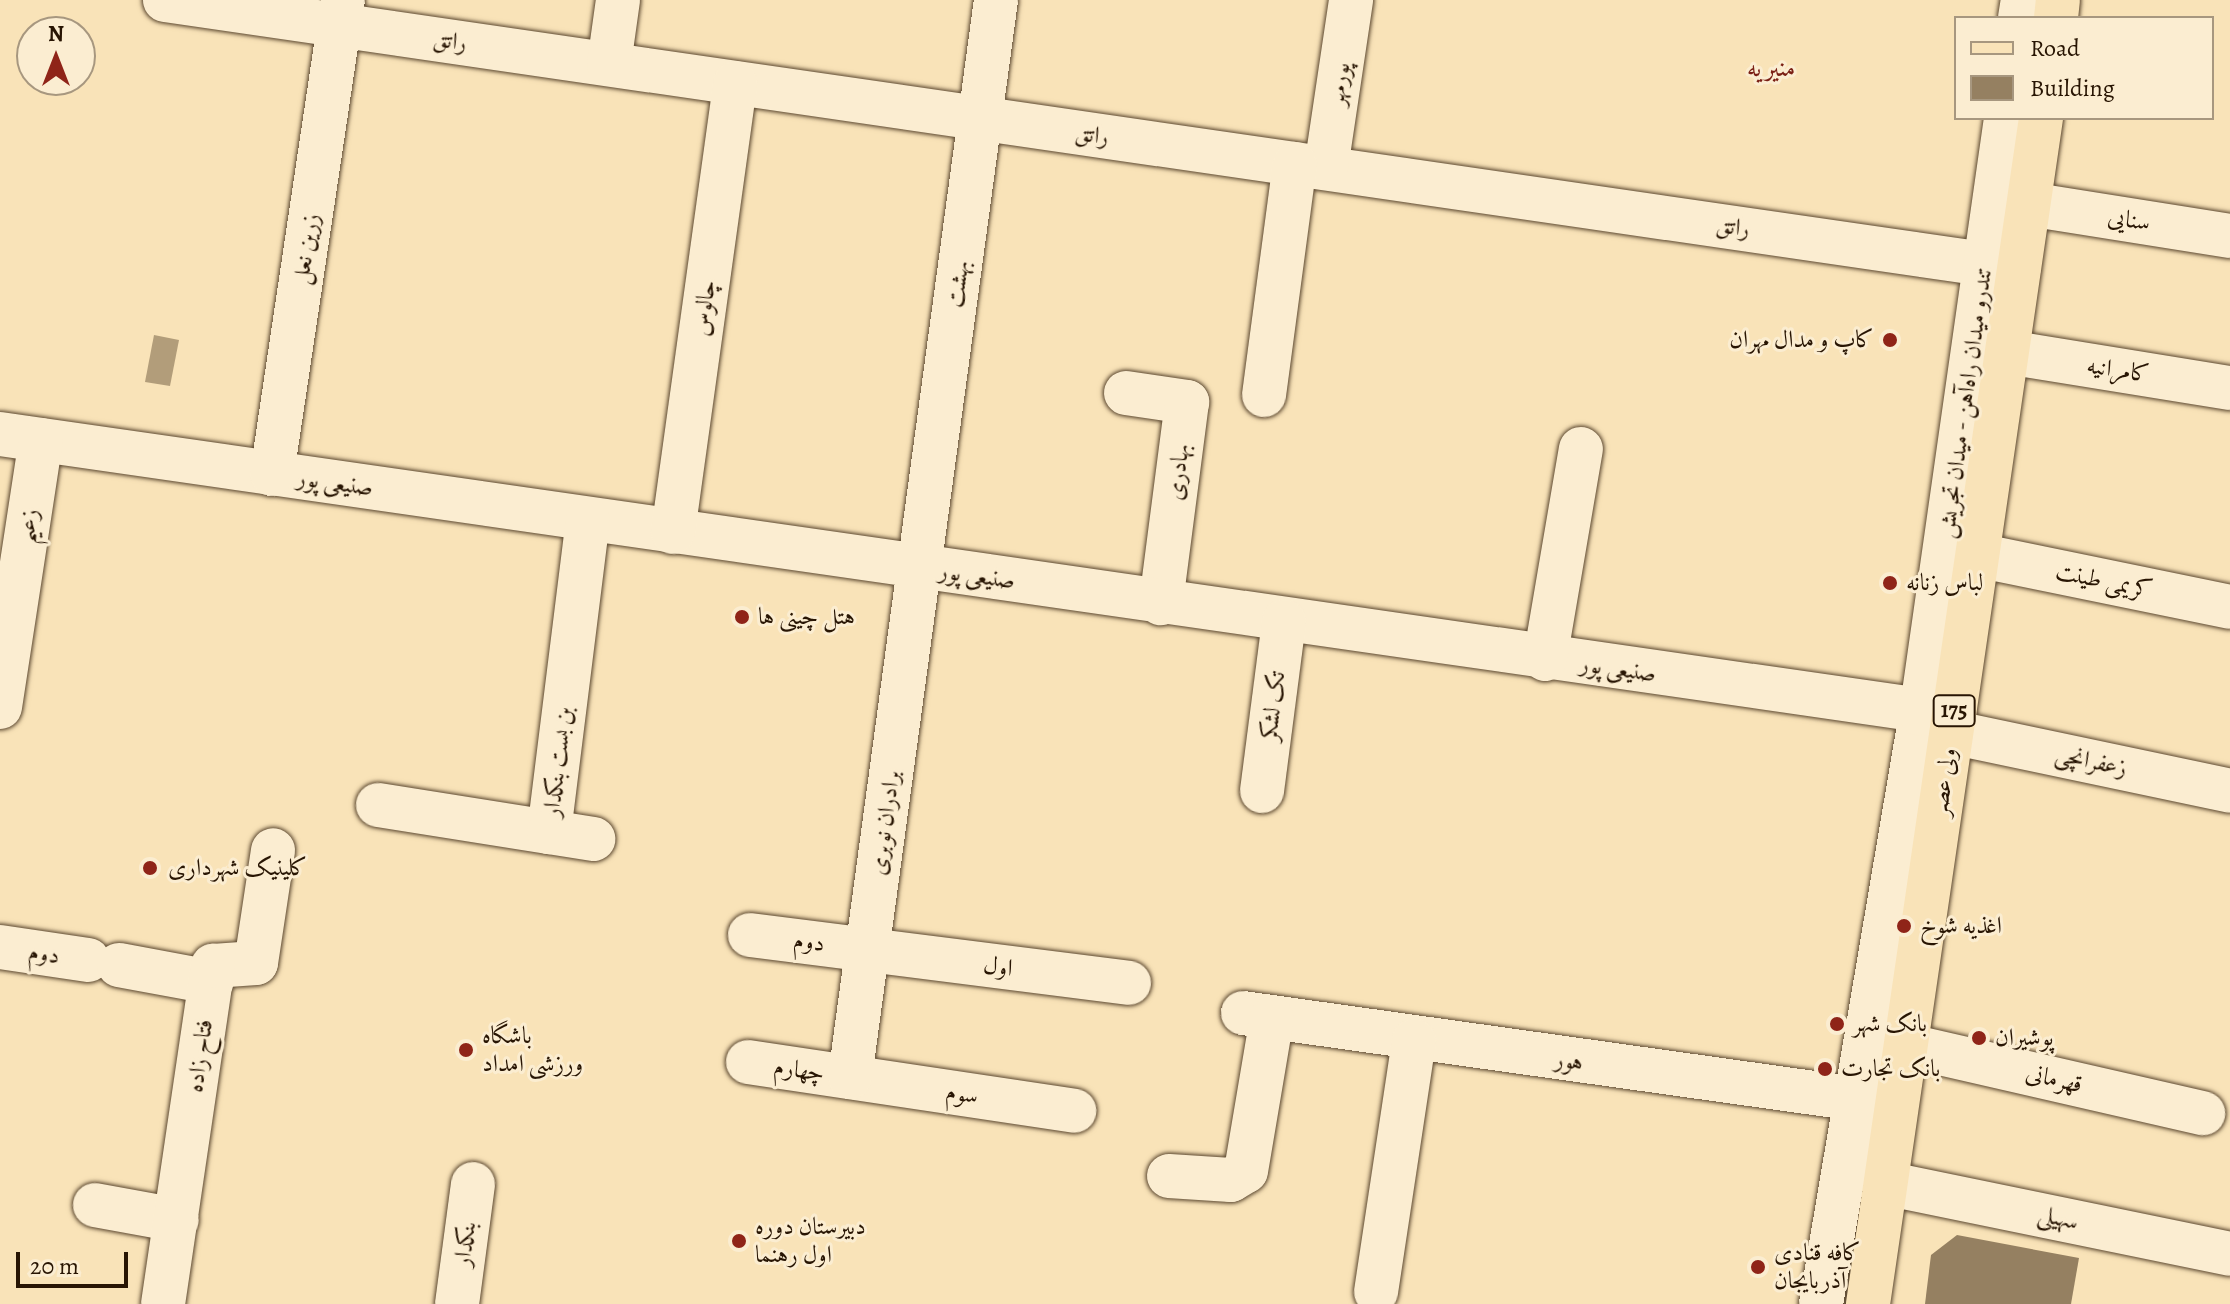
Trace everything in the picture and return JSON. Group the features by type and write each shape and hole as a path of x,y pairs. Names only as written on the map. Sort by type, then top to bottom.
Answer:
{"main road":[{"name":"ولی عصر","path":"1868,1304 1905,1045 1942,720 1977,555 2007,352 2002,266 2028,204 2041,120"}],"street":[{"name":"راتق","path":"165,0 341,13 609,64 2002,266"},
{"path":"609,64 618,0"},
{"name":"بهشت","path":"919,568 996,0"},
{"name":"پورمهر","path":"1264,395 1311,166 1351,0"},
{"name":"زرین نعل","path":"272,474 341,13"},
{"name":"چالوس","path":"673,532 735,83"},
{"name":"تندرو میدان راه‌آهن - میدان تجریش","path":"1821,1304 1851,1098 1942,720 2002,266 2006,120"},
{"name":"سنایی","path":"2028,204 2230,236"},
{"name":"کامرانیه","path":"2007,352 2230,388"},
{"name":"بهادری","path":"1126,393 1187,402 1161,603"},
{"name":"صنیعی پور","path":"20,437 1545,659 1942,720"},
{"name":"زعیم","path":"0,707 20,437"},
{"path":"1545,659 1581,449"},
{"name":"بن بست بنکدار","path":"378,805 549,832 588,520"},
{"name":"کریمی طینت","path":"1977,555 2230,607"},
{"name":"برادران نوبری","path":"850,1077 919,568"},
{"name":"تک لشکر","path":"1262,791 1284,621"},
{"name":"زعفرانچی","path":"1942,720 2230,791"},
{"path":"549,832 593,839"},
{"path":"211,982 215,963 256,963 273,850"},
{"name":"دوم","path":"750,935 868,950"},
{"name":"دوم","path":"0,947 211,982"},
{"name":"اول","path":"868,950 1129,983"},
{"name":"فتاح زاده","path":"163,1304 211,982"},
{"name":"هور","path":"1169,1176 1231,1180 1246,1171 1258,1016 1414,1041 1896,1105"},
{"path":"1376,1292 1414,1041"},
{"name":"قهرمانی","path":"1905,1045 2203,1113"},
{"name":"چهارم","path":"748,1062 850,1077"},
{"name":"سوم","path":"850,1077 1074,1111"},
{"name":"سهیلی","path":"1885,1183 2230,1254"},
{"name":"بنکدار","path":"457,1304 473,1184"},
{"path":"95,1205 177,1220"}],"shaded area":[{"path":"154,335 179,340 170,386 145,382"}],"building":[{"path":"1957,1235 2079,1258 2071,1304 1925,1304 1931,1255"}],"place":[{"name":"کاپ و مدال مهران","path":"1890,340"},
{"name":"لباس زنانه","path":"1890,583"},
{"name":"هتل چینی ها","path":"742,617"},
{"name":"کلینیک شهرداری","path":"150,868"},
{"name":"اغذیه شوخ","path":"1904,926"},
{"name":"بانک شهر","path":"1837,1024"},
{"name":"پوشیران","path":"1979,1038"},
{"name":"باشگاه ورزشی امداد","path":"466,1050"},
{"name":"بانک تجارت","path":"1825,1069"},
{"name":"دبیرستان دوره اول رهنما","path":"739,1241"},
{"name":"کافه قنادی آذربایجان","path":"1758,1267"}],"district":[{"name":"منیریه","path":"1771,68"}]}
